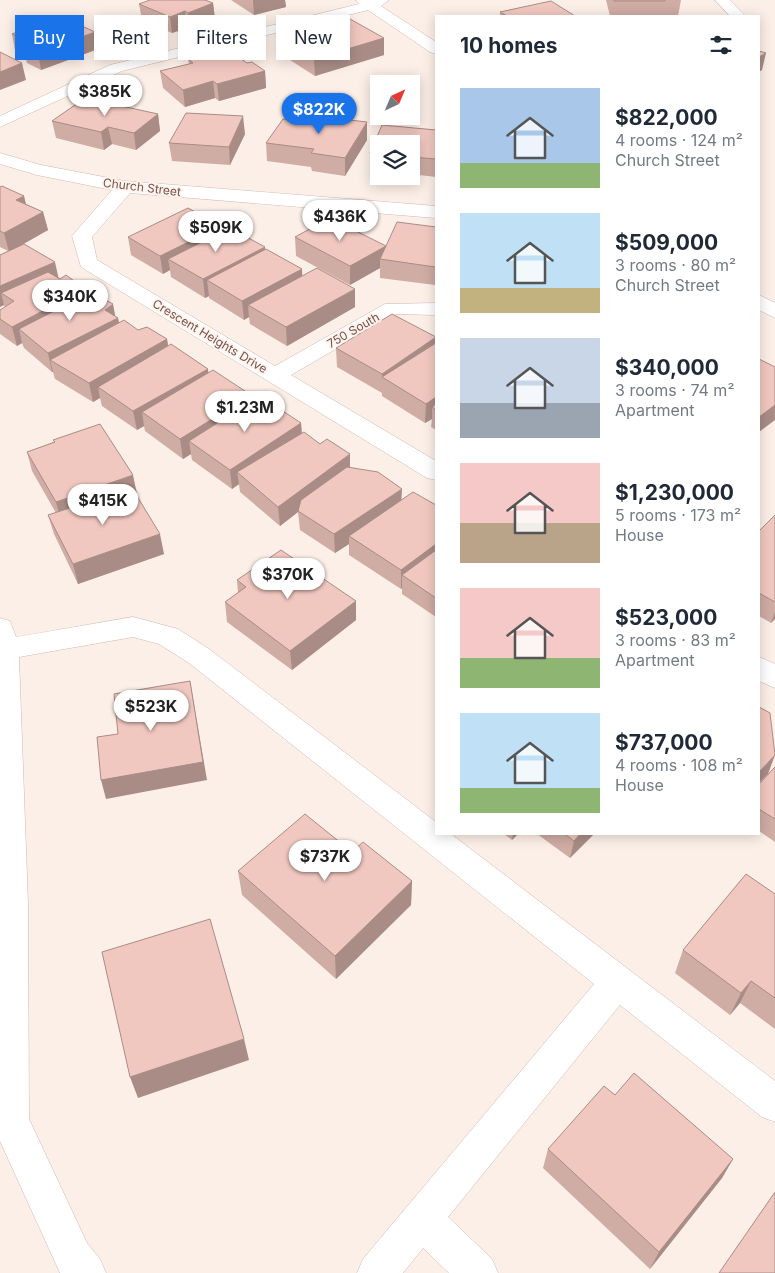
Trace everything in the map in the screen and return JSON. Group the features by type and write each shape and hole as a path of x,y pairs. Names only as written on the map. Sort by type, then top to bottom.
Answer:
{"street":[{"path":"722,0 737,15"},
{"path":"0,122 116,68 372,2 435,47"},
{"name":"Church Street","path":"0,158 37,170 124,187 435,212"},
{"name":"Crescent Heights Drive","path":"124,187 82,236 88,263 435,471"},
{"path":"760,302 775,312"},
{"name":"750 South","path":"275,374 392,308 435,309"},
{"path":"86,1273 73,1257 10,1121 12,904 2,639 133,627 168,636 200,656 775,1104"},
{"path":"760,669 775,678"},
{"path":"378,1273 617,982"},
{"path":"423,1220 478,1273"}],"building":[{"path":"150,0 205,0 213,3 188,13 185,11 170,17 139,4"},
{"path":"665,0 665,1 614,1"},
{"path":"551,1 573,15 505,15 500,12"},
{"path":"350,19 384,38 350,48"},
{"path":"84,27 94,32 84,36"},
{"path":"0,52 22,63 0,72"},
{"path":"189,60 243,60 247,63 252,62 265,71 217,84 213,81 183,90 160,71 193,63"},
{"path":"85,98 158,114 134,133 108,127 101,132 52,121"},
{"path":"186,113 243,116 229,147 169,143"},
{"path":"308,115 367,122 345,158 311,153 314,149 266,143 283,119 304,121"},
{"path":"382,125 435,130 435,159 420,158 420,135 378,135"},
{"path":"2,186 24,196 16,200 43,212 4,233 0,231 0,187"},
{"path":"188,208 221,226 160,256 128,237"},
{"path":"330,218 386,246 350,266 295,237"},
{"path":"397,222 435,227 435,267 380,259"},
{"path":"230,228 265,247 203,279 168,259"},
{"path":"24,244 55,262 0,286 0,255"},
{"path":"266,249 302,269 242,301 207,280"},
{"path":"317,268 355,289 286,327 248,305"},
{"path":"48,272 60,279 66,275 85,289 12,327 0,319 0,310 14,301 1,293"},
{"path":"91,292 113,304 105,310 118,318 48,353 19,329"},
{"path":"392,314 435,336 382,374 336,348"},
{"path":"124,320 138,330 147,327 167,339 89,383 50,360"},
{"path":"171,344 208,369 133,411 98,387"},
{"path":"435,344 435,398 426,404 382,377"},
{"path":"760,360 775,367 775,405 760,416"},
{"path":"213,370 251,395 180,439 142,412"},
{"path":"260,396 301,423 230,470 189,441"},
{"path":"100,424 133,475 56,502 27,452 55,442 53,440"},
{"path":"304,432 320,444 327,439 350,454 278,507 237,472"},
{"path":"347,467 378,472 402,489 334,534 298,511 301,500"},
{"path":"132,488 160,534 73,564 48,515"},
{"path":"413,492 435,504 435,545 401,570 349,536"},
{"path":"775,515 775,602 760,594 760,530"},
{"path":"281,550 356,601 290,651 225,602 246,587 237,580"},
{"path":"435,551 435,597 402,575"},
{"path":"190,681 203,762 101,780 97,737 118,734 114,694"},
{"path":"760,708 770,713 775,755 760,771"},
{"path":"775,767 775,819 760,810 760,783"},
{"path":"305,814 352,852 363,842 412,881 335,956 238,871"},
{"path":"566,835 579,835 574,841"},
{"path":"746,874 775,894 775,998 751,981 741,993 683,950"},
{"path":"210,919 244,1039 130,1077 102,952"},
{"path":"634,1073 733,1159 659,1252 548,1149 604,1086 615,1095"},
{"path":"775,1192 775,1273 719,1273"}]}
